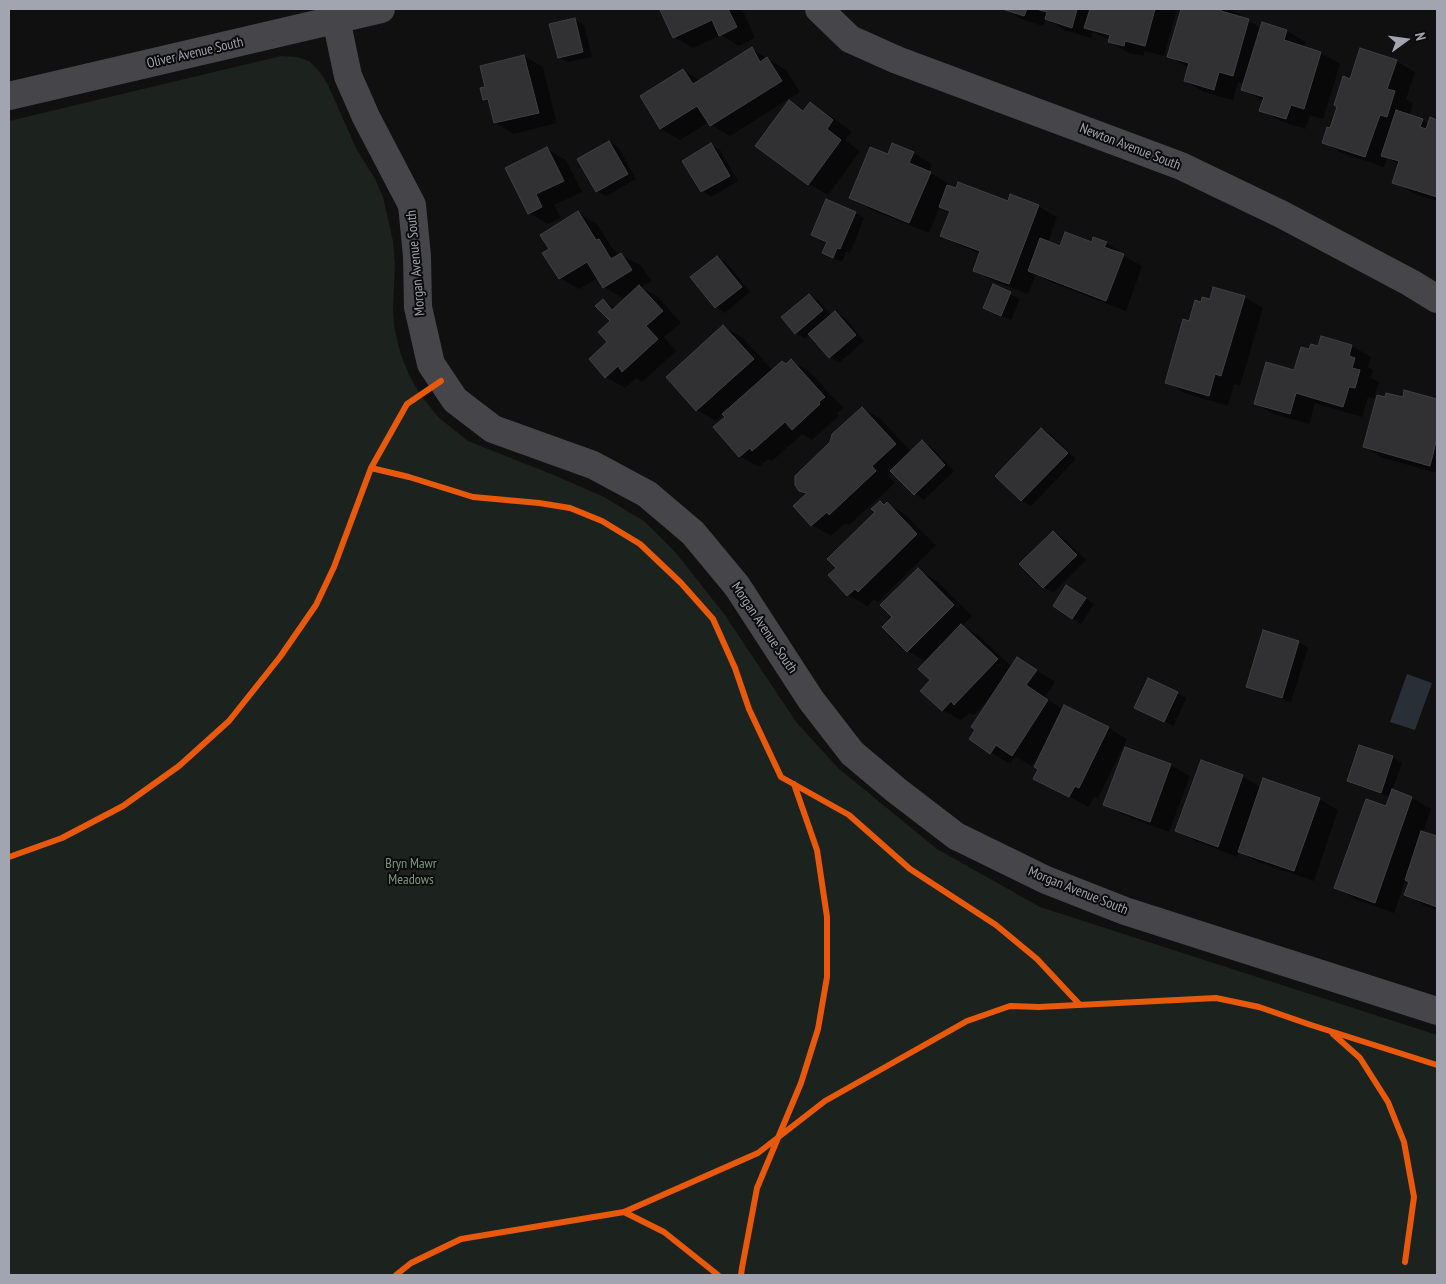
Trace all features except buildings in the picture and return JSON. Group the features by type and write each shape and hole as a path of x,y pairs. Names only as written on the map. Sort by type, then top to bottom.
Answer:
{"street":[{"name":"Oliver Avenue South","path":"9,96 381,9"},
{"name":"Newton Avenue South","path":"819,9 850,39 897,60 1181,166 1281,214 1437,298"},
{"name":"Morgan Avenue South","path":"336,20 348,76 366,117 412,205 417,256 418,307 430,364 455,400 492,428 594,465 647,494 692,533 736,586 811,700 852,753 956,836 1046,880 1125,911 1437,1011"}],"green space":[{"name":"Bryn Mawr Meadows","path":"281,56 297,57 309,61 320,72 328,85 356,148 375,179 383,197 393,241 395,265 394,326 400,352 409,375 420,394 438,417 468,441 604,497 644,521 676,553 725,615 797,723 838,768 937,849 1040,907 1437,1035 1437,1275 9,1275 9,121"}],"shaded area":[{"path":"1407,674 1432,683 1415,730 1390,722"}],"cycle path":[{"path":"9,857 62,838 123,806 179,766 229,721 280,657 316,605 334,567 371,468 407,404 441,381"},
{"path":"371,468 409,477 473,497 570,508 602,521 640,544 681,583 713,619 735,668 749,709 781,777 849,815 910,869 996,925 1037,959 1080,1005"},
{"path":"741,1275 757,1188 801,1083 818,1029 827,977 827,917 817,850 794,784"},
{"path":"396,1275 411,1263 461,1239 624,1212 758,1153 825,1101 967,1021 1010,1006 1039,1007 1216,998 1259,1007 1437,1065"},
{"path":"1333,1034 1360,1058 1388,1102 1404,1142 1414,1197 1405,1262"},
{"path":"624,1212 664,1232 718,1275"}]}
